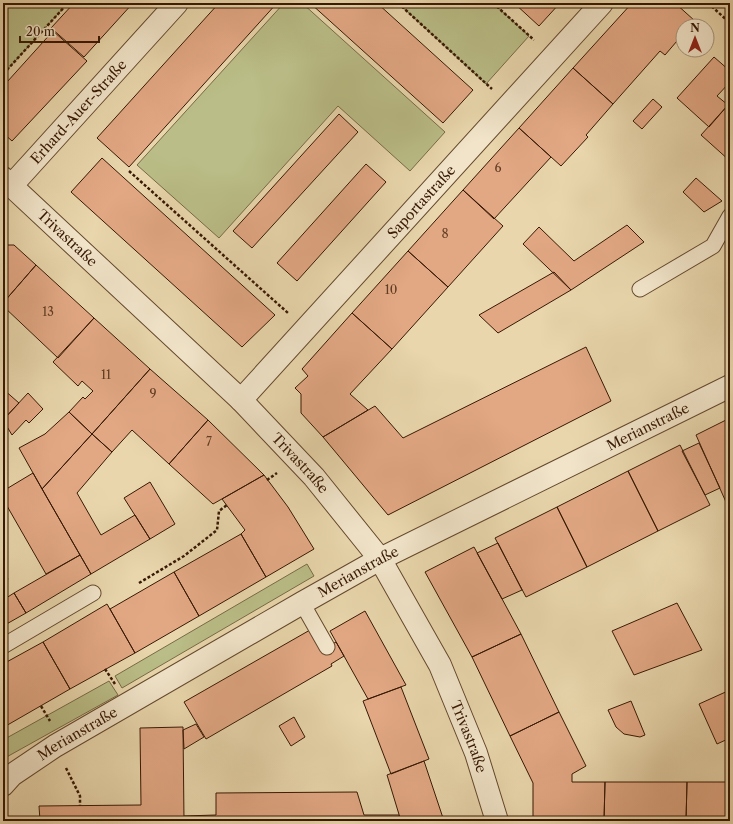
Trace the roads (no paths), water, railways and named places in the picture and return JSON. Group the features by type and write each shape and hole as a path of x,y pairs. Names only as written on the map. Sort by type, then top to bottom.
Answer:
{"street":[{"name":"Erhard-Auer-Straße","path":"7,181 177,3"},
{"name":"Saportastraße","path":"241,400 602,3"},
{"name":"Trivastraße","path":"7,181 241,400 314,477 380,559 440,665 476,753 497,821"},
{"name":"Merianstraße","path":"3,785 12,775 55,746 302,602 380,559 730,386"}],"lane":[{"path":"640,289 713,246 730,216"},
{"path":"3,646 93,593"},
{"path":"302,602 327,647"}]}
